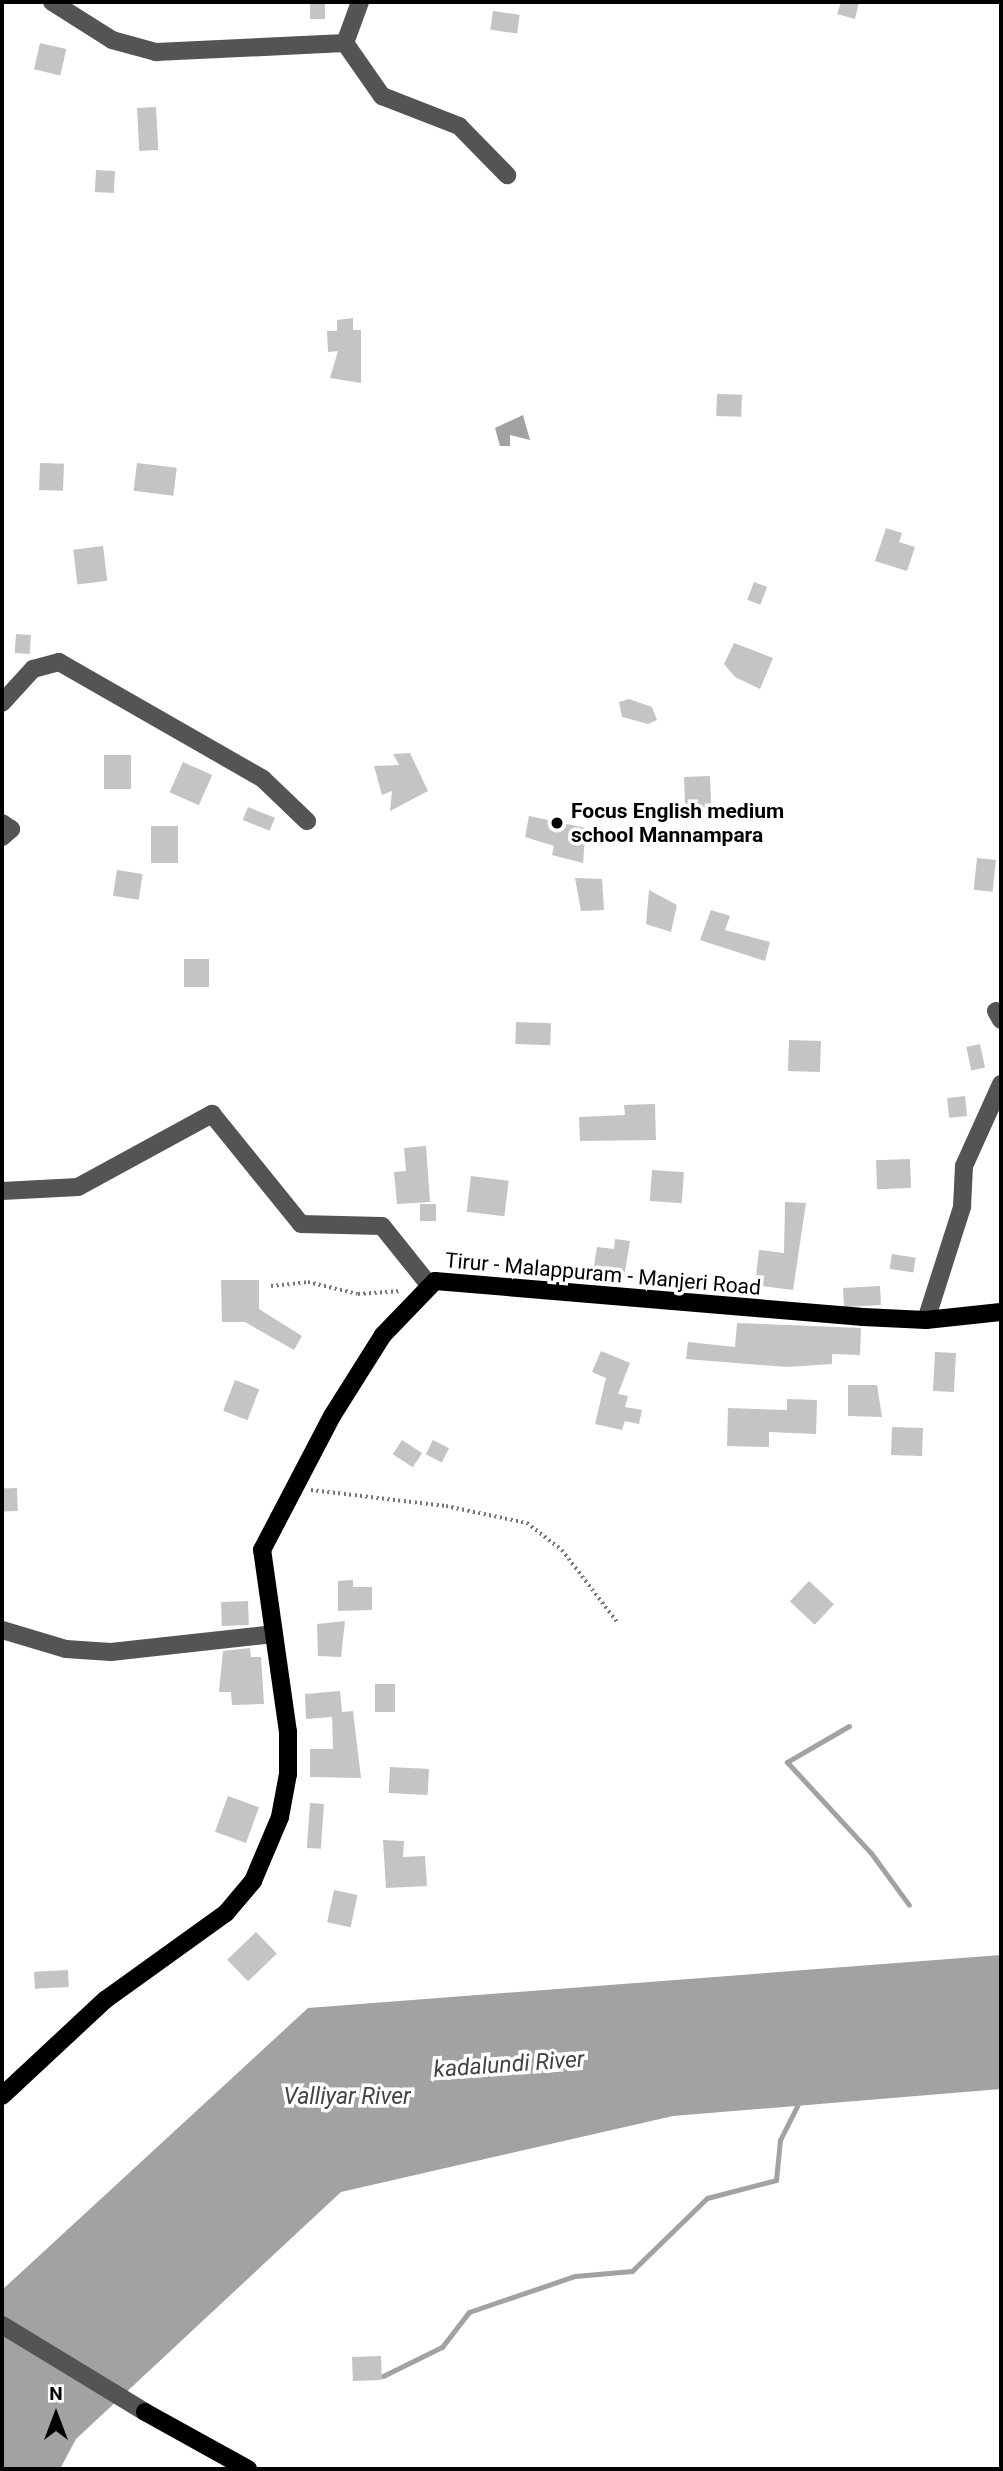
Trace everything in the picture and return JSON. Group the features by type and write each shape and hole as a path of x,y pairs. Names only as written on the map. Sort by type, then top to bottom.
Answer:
{"main road":[{"name":"Tirur - Malappuram - Manjeri Road","path":"2,2096 105,2000 226,1913 253,1881 280,1817 288,1774 274,1634 262,1550 383,1335 435,1281 926,1320 1001,1312"},
{"path":"145,2412 248,2469"}],"street":[{"path":"52,2 135,50 345,43"},
{"path":"345,43 360,2"},
{"path":"345,43 383,96 459,126 507,175"},
{"path":"2,703 33,669 59,662 263,779 307,821"},
{"path":"2,823 11,829 2,837"},
{"path":"926,1320 962,1207 967,1156 1001,1084"},
{"path":"2,1191 78,1187 212,1114 301,1224 382,1226 430,1286"},
{"path":"2,1630 66,1649 111,1653 274,1634"},
{"path":"2,2325 145,2412"}],"path":[{"path":"271,1286 308,1282 376,1294 430,1286"},
{"path":"296,1486 332,1497 446,1506 527,1523 562,1550 618,1623"}],"water":[{"path":"523,415 530,440 510,435 510,446 500,446 495,428"},
{"name":"Valliyar River","path":"1001,1955 1001,2089 673,2116 341,2192 76,2439 60,2469 2,2469 2,2290 308,2008"}],"building":[{"path":"310,2 325,2 325,19 310,19"},
{"path":"841,2 859,2 855,19 837,14"},
{"path":"493,11 520,15 517,34 490,30"},
{"path":"40,43 66,49 60,75 34,69"},
{"path":"156,107 158,150 139,151 137,108"},
{"path":"96,170 115,171 114,193 95,192"},
{"path":"353,318 353,330 361,330 361,383 330,378 338,351 328,352 327,331 337,331 337,320"},
{"path":"717,394 742,395 741,417 716,416"},
{"path":"40,463 64,464 63,491 39,490"},
{"path":"137,463 177,468 173,496 134,491"},
{"path":"886,528 902,533 899,542 915,547 907,571 875,561"},
{"path":"103,546 107,581 77,584 73,550"},
{"path":"754,582 767,587 760,605 747,600"},
{"path":"16,634 31,635 30,654 15,653"},
{"path":"734,643 773,658 760,689 735,677 724,664"},
{"path":"629,699 652,707 657,720 648,724 622,717 619,702"},
{"path":"410,753 428,791 390,811 392,791 382,795 374,766 399,765 393,754"},
{"path":"104,755 131,755 131,789 104,789"},
{"path":"183,762 212,775 199,805 170,792"},
{"path":"710,776 711,807 685,808 684,777"},
{"path":"248,807 275,818 270,831 243,820"},
{"path":"529,816 586,828 583,863 552,855 554,846 525,837"},
{"path":"151,826 178,826 178,863 151,863"},
{"path":"977,858 996,860 993,892 974,890"},
{"path":"117,870 143,874 139,900 113,896"},
{"path":"575,878 602,879 604,910 581,911"},
{"path":"649,890 677,905 671,932 646,924"},
{"path":"711,910 730,916 725,930 770,942 765,961 700,940"},
{"path":"184,959 209,959 209,987 184,987"},
{"path":"516,1022 551,1023 550,1045 515,1044"},
{"path":"789,1040 821,1041 820,1072 788,1071"},
{"path":"980,1044 985,1067 971,1070 966,1047"},
{"path":"965,1096 967,1116 949,1118 947,1098"},
{"path":"655,1104 656,1140 580,1141 579,1117 625,1115 624,1105"},
{"path":"426,1146 430,1202 397,1204 394,1172 406,1171 404,1148"},
{"path":"910,1159 911,1188 877,1189 876,1160"},
{"path":"652,1170 684,1172 682,1203 650,1201"},
{"path":"471,1176 509,1181 504,1216 467,1212"},
{"path":"785,1202 806,1203 793,1290 755,1285 759,1250 784,1253"},
{"path":"420,1204 436,1204 436,1221 420,1221"},
{"path":"615,1239 630,1241 624,1278 593,1273 597,1247 614,1249"},
{"path":"892,1254 916,1258 913,1273 890,1269"},
{"path":"221,1280 259,1280 259,1309 302,1336 294,1350 245,1322 222,1322"},
{"path":"880,1286 881,1305 844,1307 843,1288"},
{"path":"737,1323 861,1328 860,1355 832,1354 832,1364 787,1367 686,1359 688,1342 735,1347"},
{"path":"601,1351 630,1363 618,1394 628,1396 625,1407 642,1410 639,1424 625,1421 622,1430 595,1424 606,1378 592,1372"},
{"path":"935,1352 956,1353 954,1392 933,1391"},
{"path":"235,1380 259,1389 247,1420 223,1411"},
{"path":"848,1385 877,1385 882,1417 848,1416"},
{"path":"787,1399 817,1400 816,1434 769,1432 769,1447 727,1446 728,1408 787,1410"},
{"path":"892,1427 923,1428 922,1456 891,1455"},
{"path":"402,1440 422,1453 413,1467 393,1454"},
{"path":"433,1440 449,1448 442,1462 426,1454"},
{"path":"17,1488 18,1511 3,1512 2,1489"},
{"path":"353,1580 353,1587 372,1587 372,1610 338,1611 338,1581"},
{"path":"809,1581 834,1604 815,1625 790,1601"},
{"path":"248,1601 249,1625 222,1626 221,1602"},
{"path":"345,1621 341,1657 318,1656 317,1624"},
{"path":"250,1648 251,1657 261,1657 264,1704 232,1705 231,1692 219,1692 223,1651"},
{"path":"375,1684 395,1684 395,1712 375,1712"},
{"path":"340,1691 342,1712 353,1711 361,1778 310,1777 310,1749 333,1749 332,1717 306,1719 305,1694"},
{"path":"390,1767 429,1769 428,1795 389,1793"},
{"path":"228,1796 259,1807 246,1843 215,1832"},
{"path":"310,1803 324,1804 321,1849 307,1848"},
{"path":"383,1840 404,1841 403,1857 425,1856 427,1886 386,1888"},
{"path":"334,1890 357,1895 351,1927 327,1922"},
{"path":"256,1932 277,1954 248,1981 227,1960"},
{"path":"68,1970 69,1987 35,1989 34,1972"},
{"path":"381,2356 382,2380 353,2381 352,2357"}],"waterway":[{"path":"849,1726 787,1762 871,1853 909,1905"},
{"path":"383,2376 442,2347 469,2312 575,2276 632,2271 707,2198 776,2180 780,2140 800,2100"}],"place":[{"name":"Focus English medium school Mannampara","path":"557,823"}],"water label":[{"name":"kadalundi River","path":"509,2065"}]}
